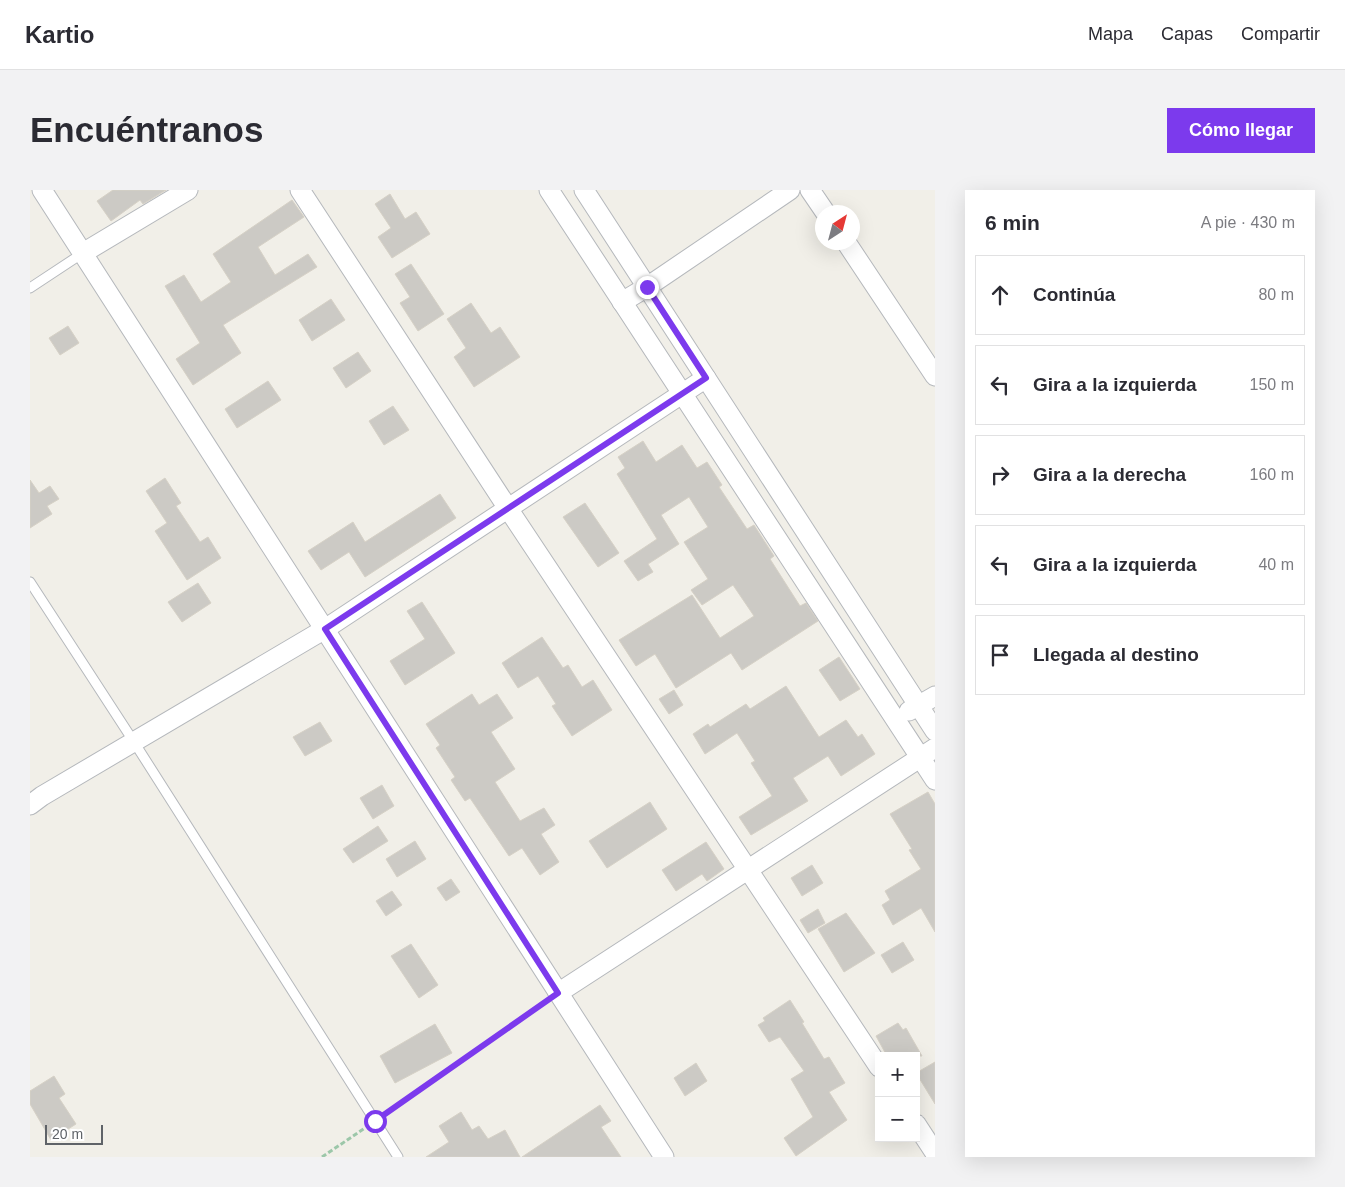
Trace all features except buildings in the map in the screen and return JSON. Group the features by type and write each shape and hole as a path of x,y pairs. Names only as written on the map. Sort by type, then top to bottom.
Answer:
{"street":[{"path":"42,190 664,1157"},
{"path":"83,253 188,190"},
{"path":"300,190 509,510 875,1061"},
{"path":"549,190 895,718 928,753 935,780"},
{"path":"584,190 935,731"},
{"path":"622,302 790,190"},
{"path":"810,190 821,205"},
{"path":"851,250 935,376"},
{"path":"30,805 325,629 509,510 706,378"},
{"path":"895,718 935,696"},
{"path":"558,993 928,753"},
{"path":"920,1130 935,1153"}],"lane":[{"path":"30,288 83,253"},
{"path":"30,582 398,1157"}],"path":[{"path":"322,1157 558,993"}],"route":[{"path":"375,1121 558,993 325,629 509,510 706,378 647,287"}]}
